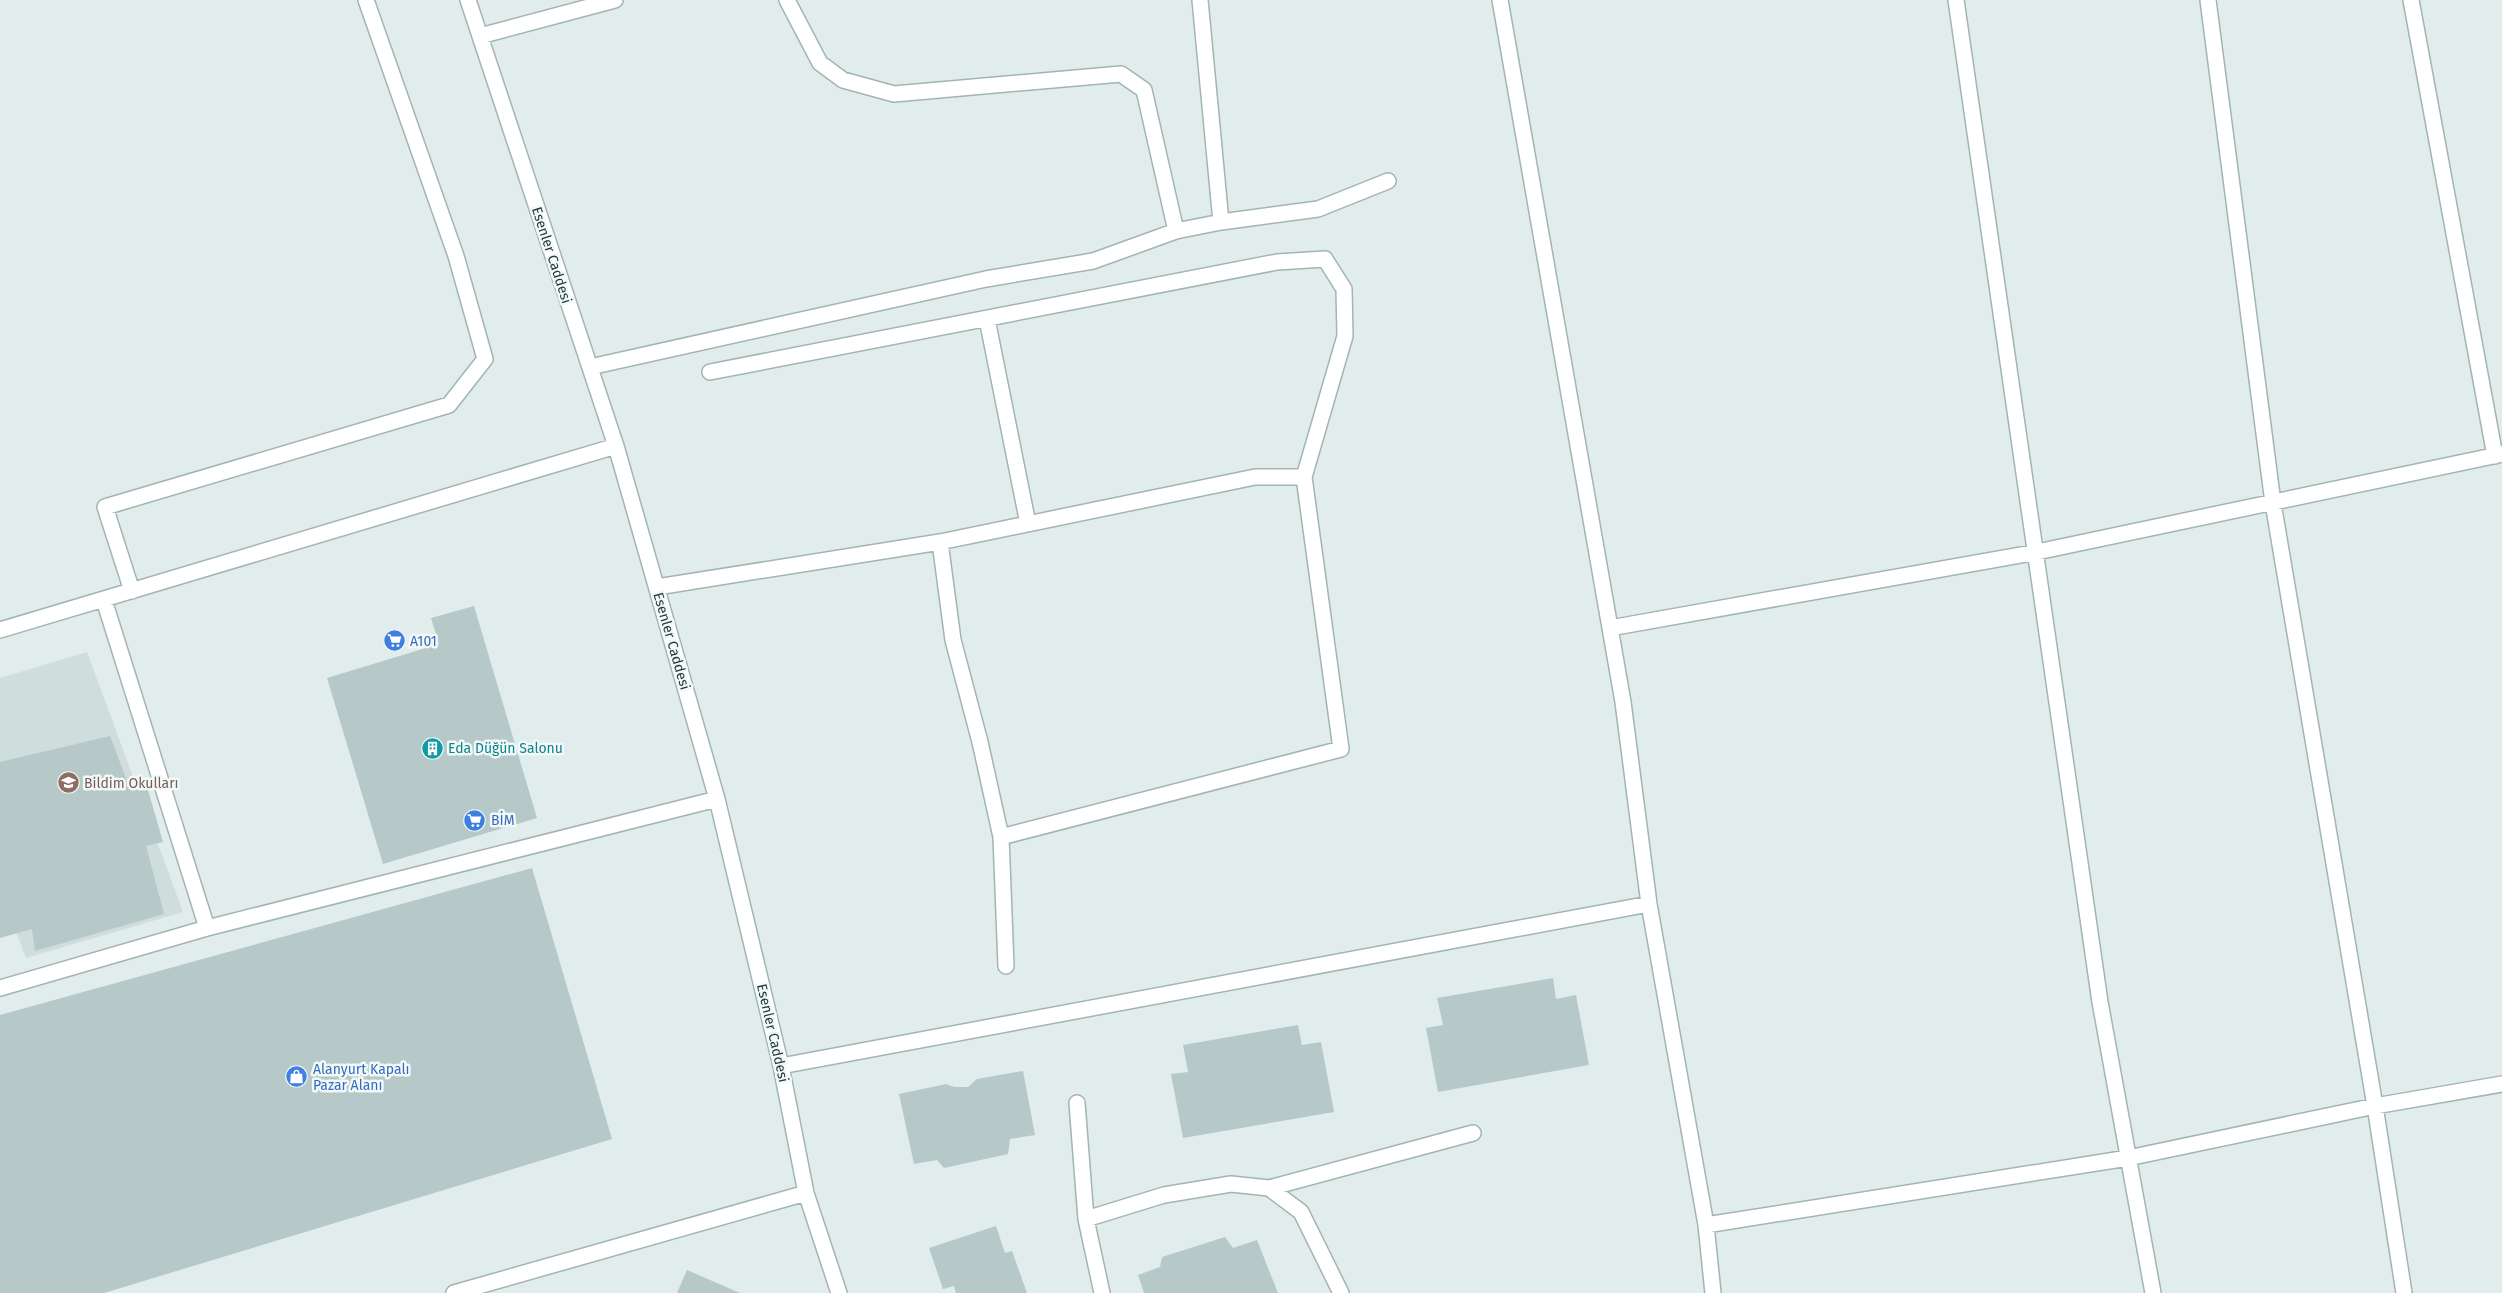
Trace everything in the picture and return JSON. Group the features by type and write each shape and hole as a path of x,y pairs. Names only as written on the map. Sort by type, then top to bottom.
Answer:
{"street":[{"path":"132,591 104,507 449,405 485,359 456,256 366,0"},
{"name":"Esenler Caddesi","path":"468,0 616,446 657,587 717,799 781,1066 806,1193 839,1293"},
{"path":"480,36 615,0"},
{"path":"787,0 820,62 844,80 894,94 1121,74 1144,90 1176,231"},
{"path":"1200,0 1221,222"},
{"path":"1500,0 1623,702 1649,904 1706,1225 1713,1293"},
{"path":"1956,0 2037,552 2100,1002 2153,1293"},
{"path":"2208,0 2273,503 2375,1106 2404,1293"},
{"path":"1610,628 2037,552 2499,455 2411,0"},
{"path":"590,366 986,279 1093,261 1176,231 1221,222 1318,209 1388,181"},
{"path":"710,372 1277,262 1325,259 1344,289 1345,336 1304,478 1341,748 1001,837"},
{"path":"988,318 1028,524"},
{"path":"0,630 616,446"},
{"path":"657,587 940,542 1255,478 1304,478"},
{"path":"940,542 953,640 980,742 1001,837 1006,966"},
{"path":"104,600 207,928"},
{"path":"0,988 207,928 717,799"},
{"path":"781,1066 1649,904"},
{"path":"1706,1225 2128,1158 2375,1106 2502,1084"},
{"path":"1077,1102 1086,1220 1102,1293"},
{"path":"1086,1220 1164,1195 1231,1184 1268,1188 1473,1133"},
{"path":"1268,1188 1301,1212 1341,1293"},
{"path":"454,1293 806,1193"}],"shaded area":[{"name":"Bildim Okulları","path":"87,652 183,912 26,958 0,888 0,678"}],"building":[{"name":"Eda Düğün Salonu","path":"474,606 537,818 383,864 327,678 439,644 431,618"},
{"name":"Bildim Okulları","path":"110,736 130,789 146,783 163,842 146,846 164,914 35,951 32,929 0,938 0,762"},
{"name":"Alanyurt Kapalı Pazar Alanı","path":"532,868 612,1139 104,1293 0,1293 0,1015"},
{"path":"1553,978 1556,999 1576,995 1589,1065 1438,1092 1426,1028 1443,1025 1437,998"},
{"path":"1298,1025 1302,1045 1321,1042 1334,1112 1183,1138 1171,1074 1188,1072 1183,1045"},
{"path":"1023,1071 1035,1135 1010,1139 1008,1154 944,1168 937,1160 914,1164 899,1094 946,1084 954,1087 968,1087 977,1079"},
{"path":"996,1226 1005,1253 1012,1251 1027,1293 956,1293 954,1286 943,1289 929,1248"},
{"path":"1225,1237 1233,1248 1257,1240 1278,1293 1144,1293 1138,1275 1160,1267 1162,1257"},
{"path":"687,1270 740,1293 677,1293"}],"place":[{"name":"A101","path":"394,641"},
{"name":"Eda Düğün Salonu","path":"432,748"},
{"name":"Bildim Okulları","path":"68,783"},
{"name":"BİM","path":"475,820"},
{"name":"Alanyurt Kapalı Pazar Alanı","path":"297,1077"}]}
